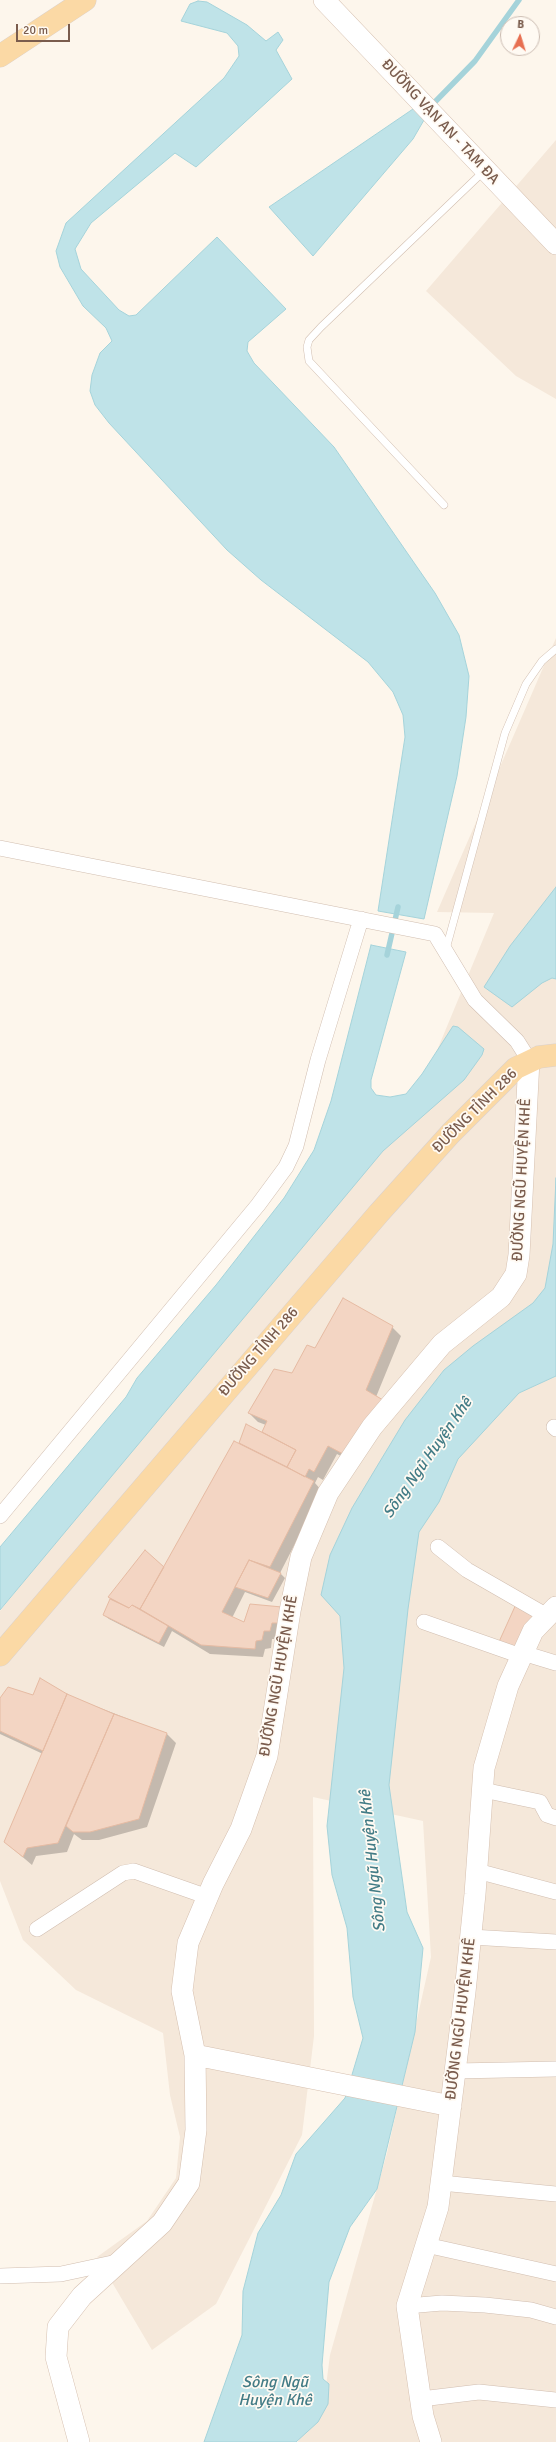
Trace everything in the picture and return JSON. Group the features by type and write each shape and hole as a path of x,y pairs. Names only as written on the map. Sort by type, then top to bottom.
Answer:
{"main road":[{"path":"0,56 85,0"},
{"path":"529,1060 556,1055"},
{"name":"ĐƯỜNG TỈNH 286","path":"0,1655 378,1213 451,1133 516,1068 529,1060"}],"street":[{"name":"ĐƯỜNG VẠN AN - TAM ĐA","path":"324,0 556,244"},
{"path":"0,848 435,934 475,1000 517,1041 529,1060"},
{"path":"0,1516 258,1205 286,1167 296,1146 318,1060 368,920"},
{"name":"ĐƯỜNG NGŨ HUYỆN KHÊ","path":"79,2442 56,2357 58,2327 82,2296 162,2223 189,2183 196,2130 195,2055 182,1991 188,1943 208,1897 241,1829 267,1756 290,1611 301,1557 328,1494 372,1428 442,1344 501,1297 516,1274 519,1255 529,1060"},
{"path":"438,1547 467,1570 552,1611"},
{"name":"ĐƯỜNG NGŨ HUYỆN KHÊ","path":"431,2442 421,2399 407,2306 438,2207 441,2183 443,2104 456,2071 471,1937 484,1768 508,1686 533,1631 552,1611"},
{"path":"424,1622 522,1655 556,1663"},
{"path":"483,1790 540,1802 547,1814 556,1818"},
{"path":"37,1929 123,1873 134,1871 208,1897"},
{"path":"477,1871 556,1892"},
{"path":"471,1937 556,1942"},
{"path":"195,2055 443,2104"},
{"path":"456,2071 556,2069"},
{"path":"441,2183 556,2194"},
{"path":"426,2245 556,2274"},
{"path":"0,2276 62,2274 118,2262"},
{"path":"407,2306 442,2303 485,2305 531,2310 556,2317"},
{"path":"421,2399 479,2392 556,2400"}],"lane":[{"path":"444,505 309,360 307,347 309,340 321,327 486,170"},
{"path":"445,951 505,733 526,684 542,661 556,649"}],"shaded area":[{"path":"556,140 556,399 516,376 426,291"},
{"path":"556,638 556,2442 298,2442 301,2433 323,2409 330,2355 387,2153 431,1957 423,1821 313,1797 314,2036 302,2135 216,2304 152,2350 97,2257 147,2221 176,2178 180,2137 170,2095 163,2033 76,1990 23,1940 0,1881 0,1611 101,1485 414,1106 494,913 437,912"}],"water":[{"path":"198,1 207,2 247,25 266,41 278,32 283,40 276,50 292,79 196,167 175,153 91,223 75,249 81,269 119,310 129,316 136,315 217,237 286,309 248,342 247,351 254,363 334,447 435,593 459,635 469,676 466,717 457,776 424,919 378,911 405,737 403,715 393,692 368,662 261,580 227,550 109,423 95,405 90,391 92,375 100,353 112,341 106,328 83,306 60,267 56,251 66,223 224,78 239,56 238,46 227,33 181,21 190,4"},
{"path":"413,109 424,120 413,139 313,256 269,207"},
{"path":"556,887 556,979 552,978 542,983 512,1007 484,987 510,946"},
{"path":"371,945 406,952 371,1080 371,1088 376,1095 390,1097 406,1094 422,1074 453,1026 458,1027 484,1049 482,1055 464,1080 383,1151 0,1610 0,1547 126,1397 137,1378 216,1285 284,1198 314,1150 331,1101"},
{"name":"Sông Ngũ Huyện Khê","path":"556,1178 556,1376 519,1393 458,1459 439,1502 419,1532 408,1609 389,1785 407,1912 423,1948 415,2032 377,2189 350,2227 329,2282 322,2365 323,2379 329,2384 328,2404 318,2422 296,2442 204,2442 242,2335 243,2291 258,2233 281,2195 296,2154 345,2098 363,2038 353,1997 347,1928 332,1875 327,1826 344,1668 340,1616 321,1595 330,1555 352,1508 405,1420 444,1370 473,1346 533,1303 545,1288 553,1244"}],"building":[{"path":"343,1298 393,1326 366,1390 383,1400 345,1455 328,1446 314,1472 309,1469 305,1477 287,1467 296,1450 262,1432 267,1421 248,1413 274,1369 292,1373 307,1345 315,1348"},
{"path":"246,1424 296,1450 287,1467 239,1443"},
{"path":"234,1441 314,1481 270,1567 249,1560 222,1612 244,1622 250,1604 282,1607 279,1623 272,1623 270,1631 264,1631 262,1640 256,1641 255,1649 201,1645 140,1609"},
{"path":"145,1550 164,1567 140,1609 132,1605 129,1608 108,1597"},
{"path":"249,1560 281,1573 268,1598 235,1587"},
{"path":"110,1599 129,1608 132,1605 168,1626 159,1643 103,1615"},
{"path":"517,1602 538,1614 517,1652 498,1644"},
{"path":"40,1678 67,1694 43,1751 0,1731 0,1698 8,1687 33,1695"},
{"path":"67,1694 114,1714 58,1843 27,1848 23,1857 4,1842"},
{"path":"114,1714 167,1733 139,1819 90,1832 73,1832 66,1826"}],"waterway":[{"path":"431,106 475,61 519,0"},
{"path":"387,955 398,907"}]}
